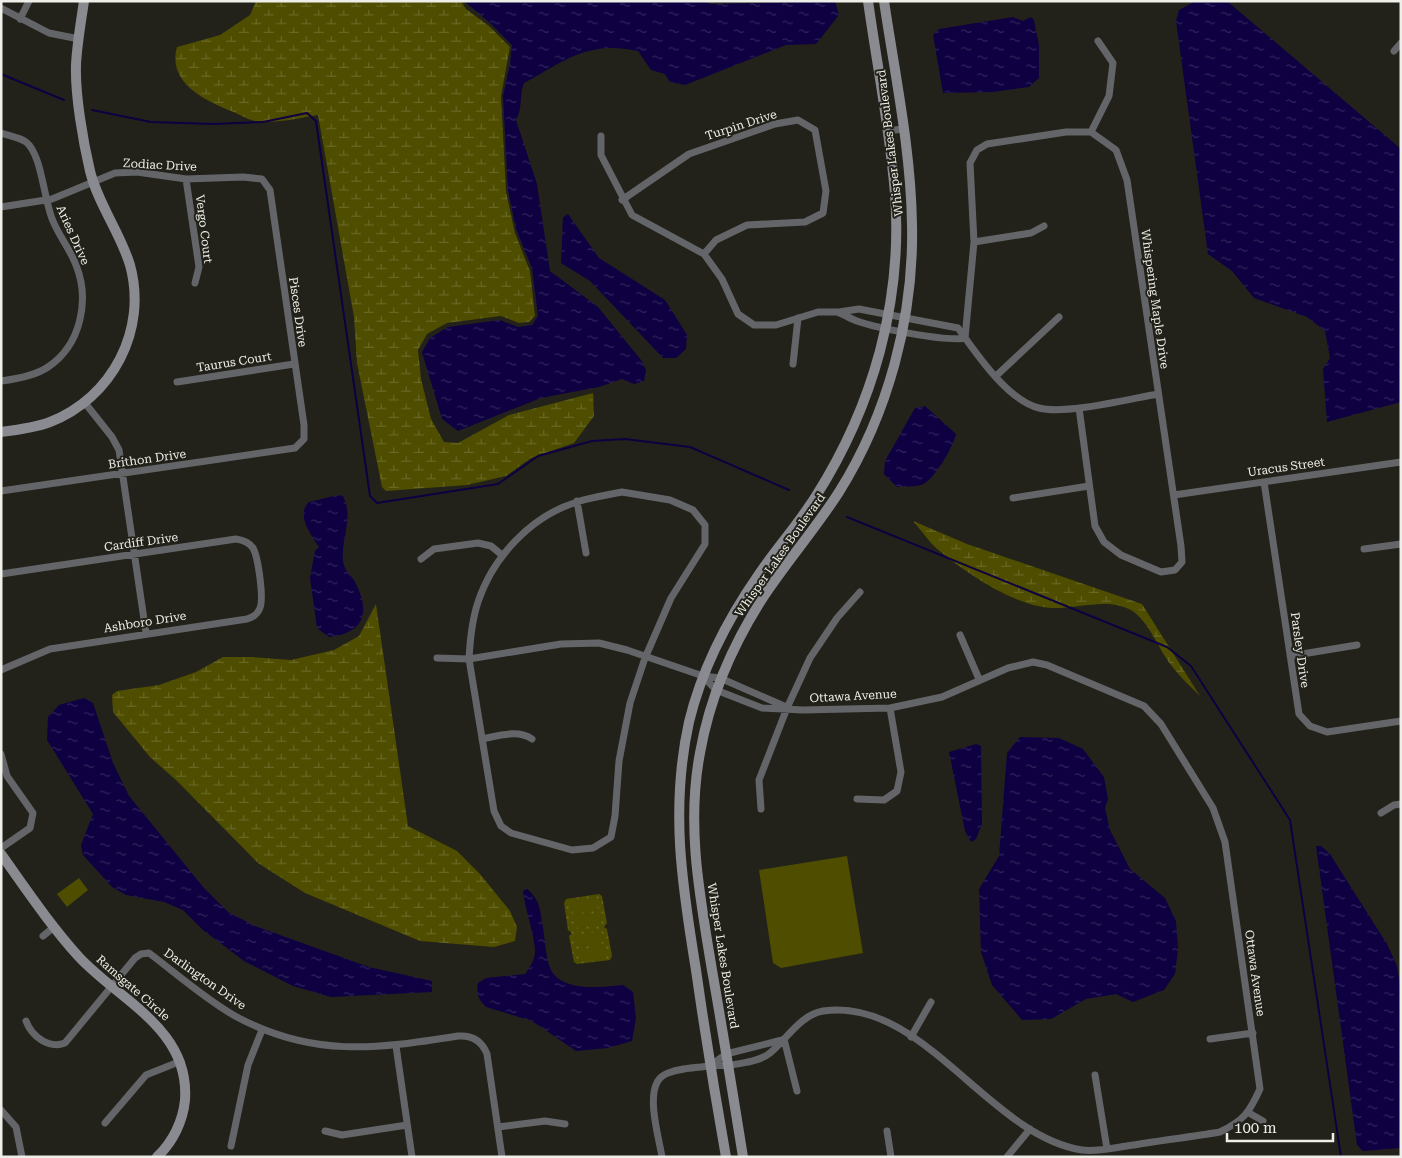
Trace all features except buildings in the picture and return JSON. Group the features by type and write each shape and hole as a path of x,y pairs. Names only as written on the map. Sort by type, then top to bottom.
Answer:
{"street":[{"path":"20,19 29,1"},
{"path":"1,432 49,422 85,403 105,382 121,357 132,326 135,303 129,264 93,182 77,84 76,66 84,1"},
{"name":"Whisper Lakes Boulevard","path":"726,1157 710,1066 681,874 678,814 681,772 688,730 703,676 734,612 815,497 838,458 862,408 874,373 886,327 896,232 895,194 868,1"},
{"name":"Whisper Lakes Boulevard","path":"743,1157 695,862 694,804 700,751 720,678 747,623 840,490 862,449 878,413 902,330 911,267 912,225 903,129 884,1"},
{"path":"1,8 55,36 79,39"},
{"path":"965,338 974,242 970,163 977,150 987,144 1066,132 1090,132 1109,96 1113,63 1098,41"},
{"path":"1394,51 1401,43"},
{"name":"Turpin Drive","path":"622,200 689,154 775,124 798,120 815,130 826,191 823,213 805,222 747,225 716,240 704,254"},
{"path":"886,131 903,129"},
{"name":"Whispering Maple Drive","path":"1079,408 1095,526 1104,542 1121,555 1161,572 1174,570 1182,562 1174,495 1127,180 1116,150 1090,132"},
{"name":"Aries Drive","path":"1,133 20,139 30,146 52,220 76,265 82,289 81,320 68,348 48,367 22,378 1,381"},
{"path":"601,136 601,155 622,200 632,215 704,254 722,279 738,314 754,325 776,325 818,312 839,312 859,309 958,328 996,376 1013,394 1039,408 1079,408 1158,394"},
{"name":"Zodiac Drive","path":"1,207 46,200 115,173 138,172 186,179 262,178"},
{"name":"Pisces Drive","path":"262,178 270,190 304,426 304,439 295,448"},
{"name":"Vergo Court","path":"186,179 198,267 195,283"},
{"path":"974,242 1031,234 1044,226"},
{"path":"839,312 856,321 956,340 965,338"},
{"path":"996,376 1059,317"},
{"path":"794,364 798,318"},
{"name":"Taurus Court","path":"177,382 294,364"},
{"path":"85,403 115,441 120,455 146,633"},
{"name":"Brithon Drive","path":"1,491 295,448"},
{"name":"Uracus Street","path":"1174,495 1401,462"},
{"name":"Parsley Drive","path":"1264,482 1299,714 1310,726 1327,732 1401,721"},
{"path":"1013,498 1089,486"},
{"path":"622,492 670,500 694,510 705,526 705,544 671,598 645,658 630,703 619,761 616,816 611,837 592,848 572,850 511,833 501,826 494,811 469,659 471,634 478,601 502,555 530,528 558,510 578,501 622,492"},
{"path":"578,501 586,554"},
{"name":"Cardiff Drive","path":"1,574 236,539 244,540 252,546 258,576"},
{"path":"421,559 434,549 478,543 491,546 502,555"},
{"path":"1364,550 1401,544"},
{"name":"Ashboro Drive","path":"1,670 50,649 246,619 255,616 260,610 262,601 258,576"},
{"path":"761,809 759,780 787,708 810,658 837,618 860,592"},
{"path":"960,635 979,679"},
{"name":"Ottawa Avenue","path":"437,658 469,659 561,644 599,643 627,650 645,658 703,676 720,678 787,708"},
{"path":"1290,656 1357,645"},
{"name":"Ottawa Avenue","path":"703,676 716,690 762,708 802,710 890,708 942,697 979,679 1008,668 1033,662 1047,665 1144,706 1160,724 1213,808 1225,842 1260,1089 1249,1113 1238,1123 1220,1132 1083,1150 1055,1142 1030,1129 912,1036 884,1020 853,1010 821,1011 805,1019 770,1054 756,1060 728,1066 710,1066"},
{"path":"857,799 884,800 897,790 901,772 890,708"},
{"path":"482,739 517,733 527,735 532,739"},
{"path":"1,754 7,776 33,813 30,828 1,848"},
{"path":"1381,813 1394,805 1401,804"},
{"name":"Ramsgate Circle","path":"1,854 54,927 81,959 111,987 162,1029 173,1044 181,1061 185,1090 183,1112 175,1133 157,1157"},
{"path":"688,924 704,922"},
{"path":"43,936 54,927"},
{"name":"Darlington Drive","path":"26,1021 32,1032 47,1043 53,1045 68,1041 135,958 141,954 149,953 233,1015 262,1030 284,1037 326,1047 363,1048 396,1046 462,1036 478,1041 488,1058 502,1157"},
{"path":"912,1036 931,1002"},
{"path":"231,1146 248,1064 262,1030"},
{"path":"1210,1039 1253,1033"},
{"path":"784,1039 797,1091"},
{"name":"Ottawa Avenue","path":"710,1066 726,1054 784,1039"},
{"path":"396,1046 412,1157"},
{"path":"105,1122 146,1075 181,1061"},
{"path":"662,1157 653,1101 655,1084 664,1075 710,1066"},
{"path":"1095,1075 1107,1148"},
{"path":"1,1110 16,1127 22,1157"},
{"path":"1249,1113 1263,1121"},
{"path":"498,1127 545,1121 565,1124"},
{"path":"325,1131 342,1134 408,1125"},
{"path":"1007,1157 1030,1129"},
{"path":"887,1131 891,1157"}],"green space":[{"path":"256,1 461,1 466,9 489,26 510,47 501,96 506,192 515,233 530,271 535,316 529,322 519,323 501,316 447,323 427,334 418,350 421,379 431,419 444,442 458,443 509,415 593,393 594,416 574,443 531,458 506,476 467,485 386,491 382,487 357,363 354,317 318,115 271,122 250,119 221,107 190,88 178,71 175,60 177,47 220,35 250,15"},
{"path":"913,521 967,544 1142,604 1200,696 1174,669 1143,621 1131,610 1112,604 1052,608 1023,602 993,588 952,561 933,545"},
{"path":"376,604 408,826 457,851 480,874 510,911 517,927 515,941 494,947 420,941 305,893 258,863 177,781 150,757 113,712 112,695 117,691 159,685 196,672 223,657 291,660 334,650 359,636"},
{"path":"847,856 863,953 781,968 773,963 759,870"},
{"path":"79,878 88,890 67,907 57,894"},
{"path":"599,894 602,896 607,923 604,927 607,929 612,956 610,960 577,964 574,962 569,936 572,933 568,930 564,903 566,899"},
{"path":"596,898 598,910 573,914 571,902"},
{"path":"598,913 600,924 575,928 573,917"},
{"path":"601,931 603,942 578,946 576,935"},
{"path":"603,946 605,957 580,961 578,950"}],"water":[{"path":"464,1 702,1 711,4 835,1 839,15 816,44 786,45 685,85 670,82 665,74 651,70 638,51 620,48 591,50 578,54 524,83 520,111 516,120 537,184 550,271 598,307 641,360 646,370 644,381 634,384 622,379 599,387 541,398 458,431 442,419 422,352 430,338 448,327 500,320 518,327 532,325 538,316 532,268 516,229 508,190 503,96 512,45"},
{"path":"1196,1 1227,1 1401,149 1401,402 1327,422 1323,369 1330,358 1325,331 1307,317 1254,298 1232,271 1208,254 1176,21 1179,10"},
{"path":"1013,17 1023,21 1031,17 1034,20 1039,45 1039,78 1029,87 992,92 943,93 933,35 939,29"},
{"path":"568,214 599,258 665,300 687,335 686,349 676,358 663,358 590,281 561,263 563,217"},
{"path":"925,406 956,434 954,440 937,471 926,482 918,486 897,487 884,474 885,461 915,408"},
{"path":"338,495 343,496 347,512 343,561 346,570 361,595 363,613 361,620 350,631 329,637 317,628 310,578 315,551 319,547 306,525 304,513 305,507 309,502"},
{"path":"84,698 93,703 113,763 129,796 204,888 228,912 255,926 369,967 432,981 432,992 331,997 293,986 244,961 203,930 183,910 164,902 126,895 112,887 83,855 81,845 93,814 47,740 48,717 59,705"},
{"path":"1020,737 1059,738 1083,749 1104,777 1108,799 1105,808 1110,830 1130,869 1165,898 1176,921 1178,949 1175,974 1164,990 1133,1002 1116,994 1086,999 1051,1019 1022,1020 992,985 981,952 979,889 999,856 1007,753"},
{"path":"976,744 981,746 982,824 976,839 971,842 965,831 949,752"},
{"path":"1316,846 1321,846 1330,854 1387,944 1397,966 1401,992 1401,1148 1363,1151 1357,1145"},
{"path":"527,889 534,896 538,904 548,963 555,976 572,985 594,987 623,985 633,992 636,1018 632,1041 608,1048 576,1051 532,1021 486,1007 481,1002 477,990 478,983 486,978 525,974 533,961 535,947 523,891"}],"waterway":[{"path":"1,74 64,100"},
{"path":"92,110 151,122 214,124 263,122 307,113 316,121 370,496 377,503 498,484 538,456 592,441 625,439 690,447 789,490"},
{"path":"847,517 1167,647 1191,666 1290,820 1341,1157"}]}
